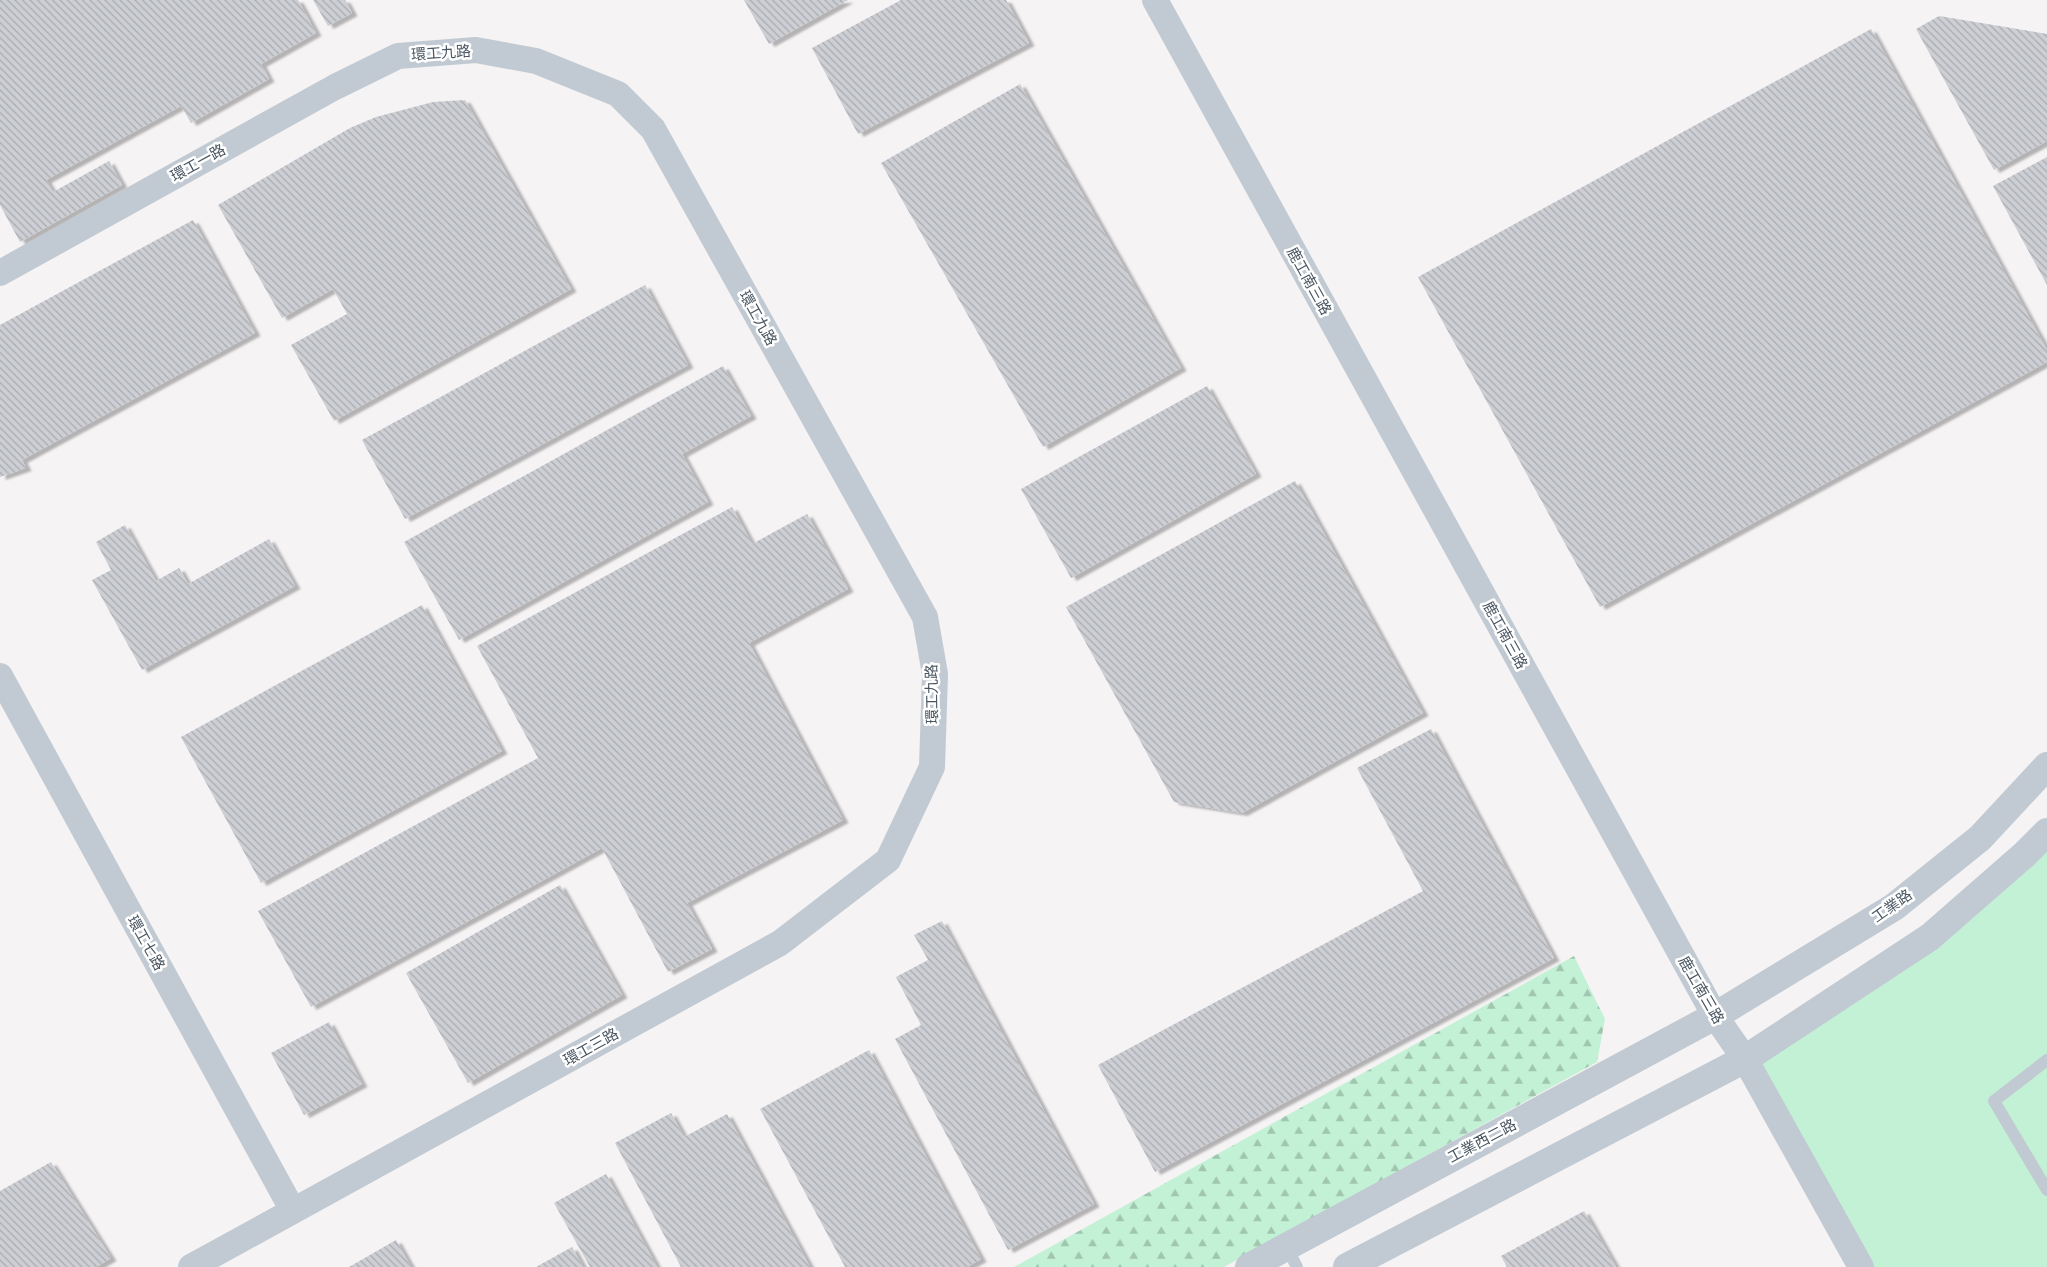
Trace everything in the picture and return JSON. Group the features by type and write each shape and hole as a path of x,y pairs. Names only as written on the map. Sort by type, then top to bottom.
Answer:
{"street":[{"name":"鹿工南三路","path":"1155,0 1715,1016 1745,1059 1861,1267"},
{"name":"環工九路","path":"398,56 476,50 536,61 618,94 653,129 925,617 935,674 932,767"},
{"name":"環工一路","path":"0,273 335,87 398,56"},
{"name":"環工七路","path":"0,676 293,1211"},
{"name":"工業路","path":"1715,1016 1894,907 1980,838 2047,766"},
{"name":"環工三路","path":"191,1267 780,943 888,860 932,767"},
{"path":"1347,1267 1745,1059 1930,937 2025,854 2047,832"},
{"name":"工業西二路","path":"1250,1267 1291,1257 1715,1016"}],"lane":[{"path":"2047,1060 1994,1101 2047,1190"}],"green space":[{"path":"2047,832 2047,1267 1861,1267 1745,1059"},
{"path":"1574,956 1605,1019 1597,1062 1224,1267 1014,1267"}],"building":[{"path":"0,0 298,0 316,33 261,64 269,79 191,123 181,106 46,180 53,192 109,161 122,185 20,242 0,205"},
{"path":"313,0 345,0 352,13 328,26"},
{"path":"744,0 848,0 769,44"},
{"path":"901,0 1006,0 1029,43 858,134 812,48"},
{"path":"1939,16 2047,34 2047,141 1994,170 1916,29"},
{"path":"1871,29 2047,350 2047,362 1600,607 1418,277"},
{"path":"1020,84 1181,368 1043,447 881,163"},
{"path":"465,100 571,289 334,421 291,345 347,314 333,289 282,318 218,205 350,128 376,117 433,102"},
{"path":"2047,157 2047,285 1993,186"},
{"path":"193,220 255,333 22,460 26,468 0,477 0,325"},
{"path":"645,285 688,365 405,519 362,440"},
{"path":"723,366 751,416 682,454 708,502 459,640 404,542"},
{"path":"1207,386 1256,474 1071,578 1021,489"},
{"path":"1295,481 1423,713 1242,813 1174,802 1066,607"},
{"path":"732,507 752,544 807,514 848,589 749,643 843,820 687,903 712,949 668,972 602,848 311,1007 258,911 538,758 477,646"},
{"path":"125,525 156,581 179,568 188,584 269,539 295,586 142,670 92,580 111,570 96,542"},
{"path":"422,605 502,751 261,883 181,737"},
{"path":"1431,729 1554,958 1155,1172 1098,1065 1423,891 1357,768"},
{"path":"560,885 622,995 468,1083 406,973"},
{"path":"942,921 1094,1204 1008,1250 895,1039 921,1025 896,977 928,960 914,935"},
{"path":"329,1022 362,1084 304,1115 271,1053"},
{"path":"869,1050 981,1259 967,1267 845,1267 760,1109"},
{"path":"671,1113 684,1137 727,1114 810,1267 681,1267 615,1143"},
{"path":"51,1162 111,1258 96,1267 0,1267 0,1191"},
{"path":"606,1174 657,1267 590,1267 554,1203"},
{"path":"1584,1211 1616,1267 1507,1267 1501,1256"},
{"path":"396,1240 411,1267 349,1267"},
{"path":"572,1247 583,1267 536,1267"}]}
